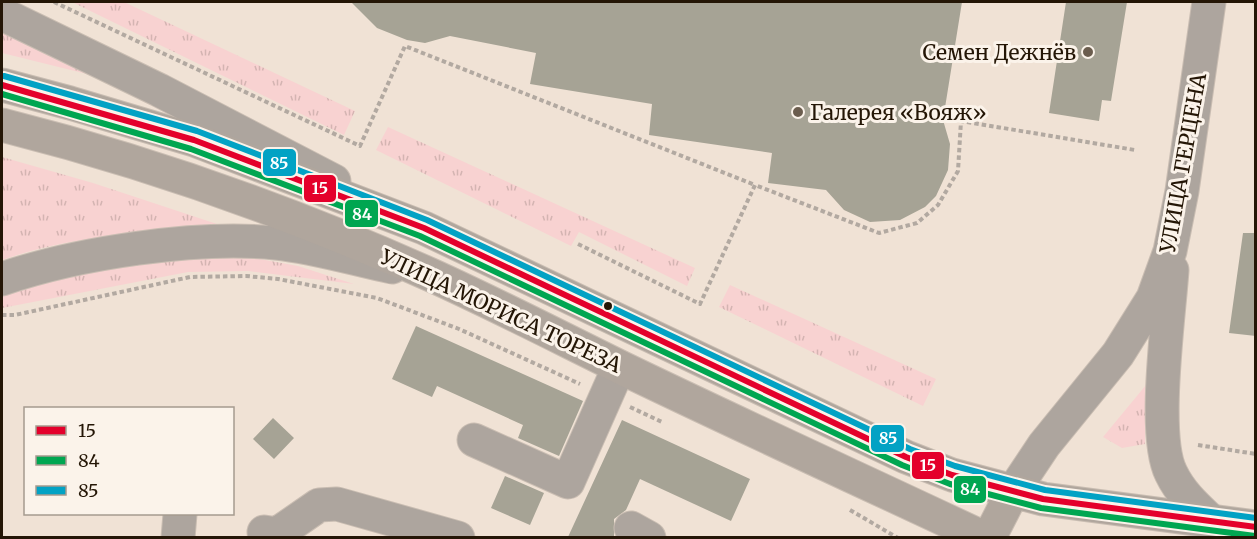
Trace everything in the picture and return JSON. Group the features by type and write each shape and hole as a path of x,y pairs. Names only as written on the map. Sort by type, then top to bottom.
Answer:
{"main road":[{"name":"УЛИЦА МОРИСА ТОРЕЗА","path":"2,85 194,140 424,228 906,457 952,475 1012,493 1053,501 1209,519 1256,527"},
{"name":"УЛИЦА МОРИСА ТОРЕЗА","path":"2,125 62,140 190,180 282,214 430,274 619,367 984,537"},
{"path":"989,537 1012,493"}],"street":[{"name":"УЛИЦА ГЕРЦЕНА","path":"1012,493 1044,445 1118,354 1144,315 1163,272 1175,227 1209,2"},
{"path":"2,14 159,90 424,228"},
{"path":"1175,227 1162,421 1163,452 1170,472 1184,495 1209,519"},
{"path":"2,279 77,259 232,240 279,243 430,274"},
{"path":"474,440 568,482 619,367"},
{"path":"264,532 277,534 319,505 337,504 458,537"},
{"path":"178,537 180,515"}],"path":[{"path":"54,2 360,146 405,46 879,233 917,223 938,205 958,171 961,121 1135,150"},
{"path":"578,244 700,304 755,185"},
{"path":"2,315 15,315 190,277 246,276 278,279 377,298 459,329 671,427"},
{"path":"1198,445 1256,454"},
{"path":"845,508 898,537"}],"green space":[{"path":"72,2 124,2 355,111 344,135"},
{"path":"2,32 99,77 2,53"},
{"path":"388,127 695,268 687,286 579,232 571,246 376,150"},
{"path":"2,157 93,183 223,226 83,240 2,260"},
{"path":"237,255 298,266 354,284 248,271 188,272 2,308 2,294 60,280 118,267 207,256"},
{"path":"730,285 936,379 923,406 719,307"},
{"path":"1146,385 1145,444 1122,448 1103,437"}],"building":[{"name":"Галерея «Вояж»","path":"351,2 962,2 943,120 950,144 948,170 936,196 925,207 900,220 870,222 844,210 826,190 768,183 772,153 649,135 652,104 530,84 536,53 450,36 425,43 407,40 377,28"},
{"name":"Семен Дежнёв","path":"1066,2 1127,2 1111,101 1102,100 1099,121 1049,113"},
{"path":"1243,233 1256,233 1256,336 1229,333"},
{"path":"416,326 583,401 559,456 518,438 523,425 437,386 432,397 392,379"},
{"path":"273,418 294,438 274,459 253,439"},
{"path":"622,420 750,479 731,521 640,479 626,510 614,519 614,537 568,537"},
{"path":"505,476 544,493 530,525 491,508"}],"transit line":[{"name":"85","path":"4,76 197,131 427,220 910,449 955,466 1045,490 1256,518"},
{"name":"15","path":"2,85 194,140 424,228 906,457 952,475 1043,499 1256,527"},
{"name":"84","path":"2,94 191,149 420,236 902,465 950,484 1041,508 1255,536"}],"place":[{"name":"Семен Дежнёв","path":"1088,52"},
{"name":"Галерея «Вояж»","path":"798,112"}]}
